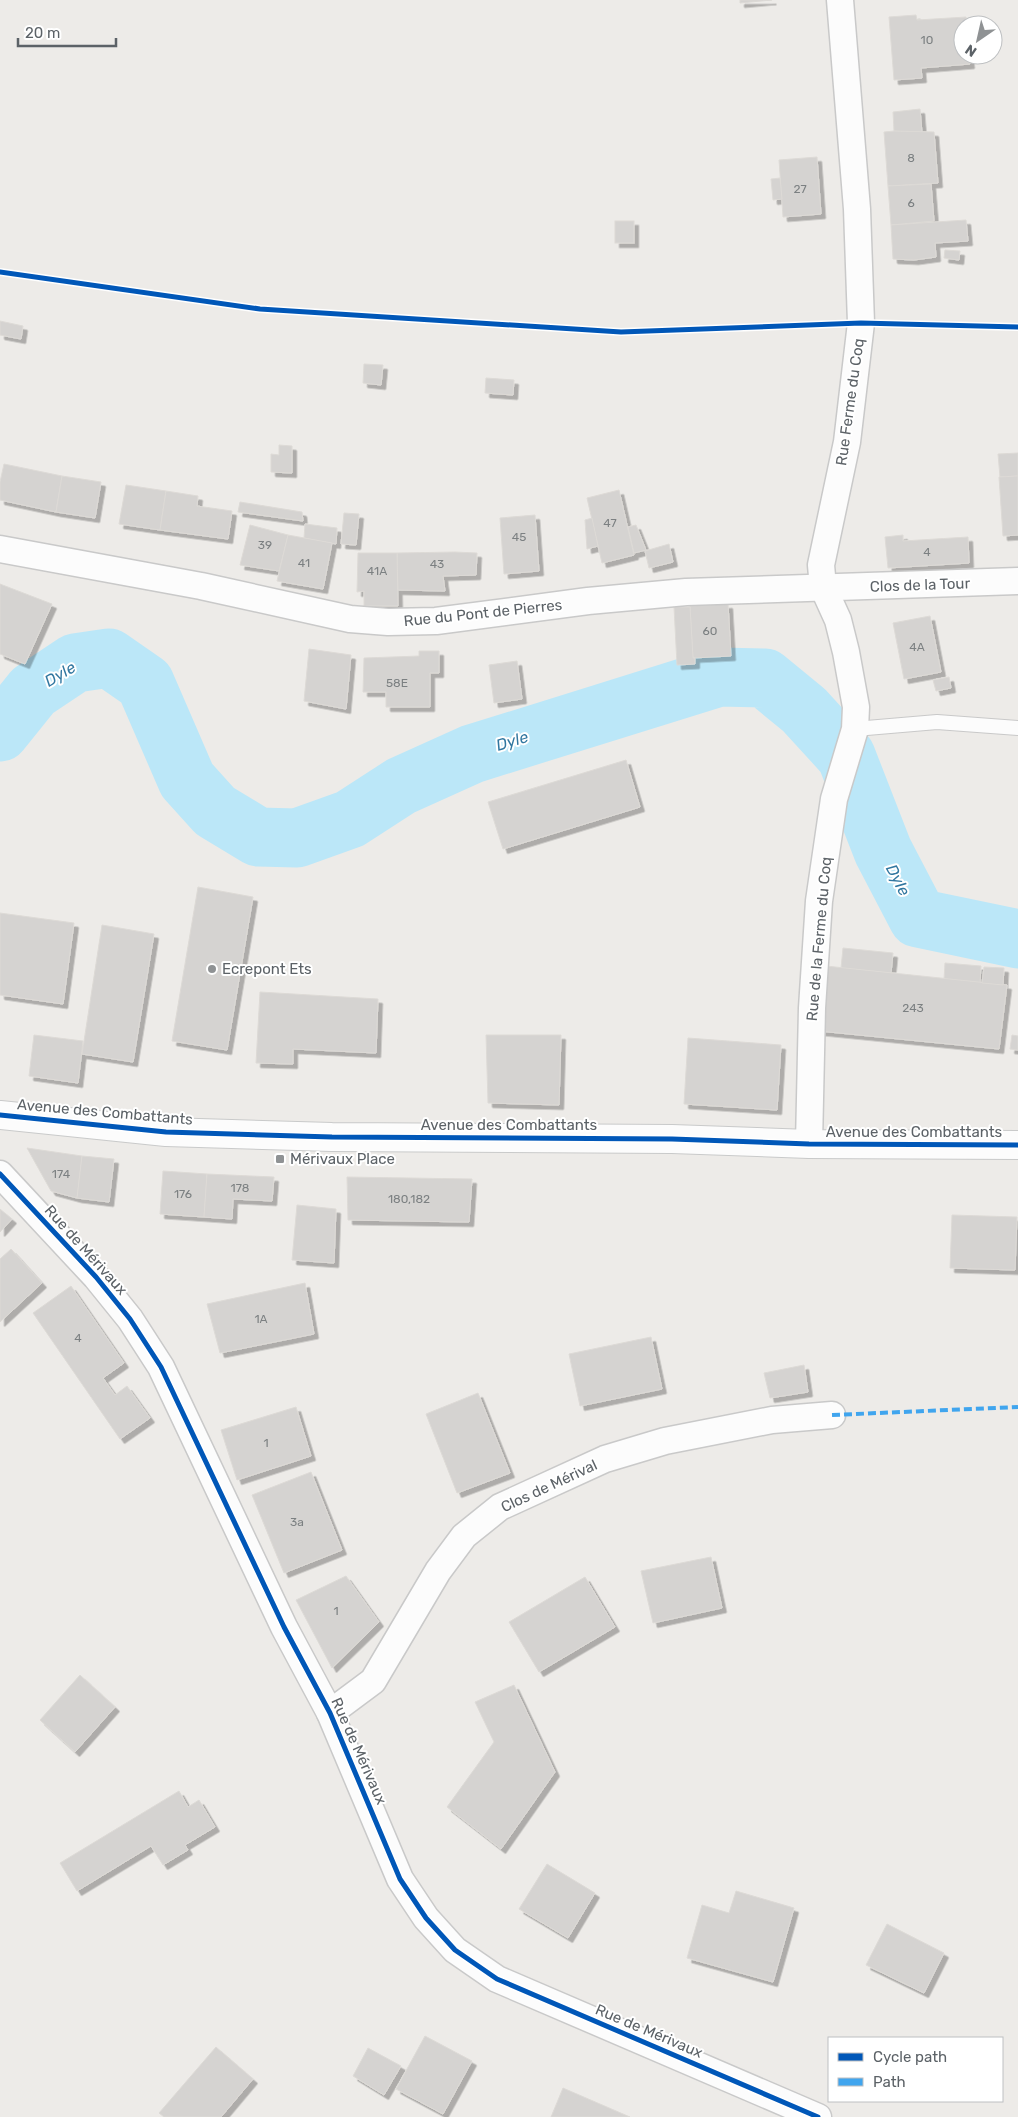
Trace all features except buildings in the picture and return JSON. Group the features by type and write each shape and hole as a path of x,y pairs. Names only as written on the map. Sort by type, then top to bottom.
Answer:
{"main road":[{"name":"Avenue des Combattants","path":"0,1115 166,1132 332,1137 672,1138 809,1144 1018,1145"}],"street":[{"name":"Rue Ferme du Coq","path":"840,0 857,209 860,323 847,442 821,564 823,587 838,620 846,652 855,718"},
{"name":"Rue du Pont de Pierres","path":"0,549 201,586 350,619 388,622 436,621 588,601 686,592 823,587"},
{"name":"Clos de la Tour","path":"823,587 1018,582"},
{"name":"Rue de la Ferme du Coq","path":"809,1144 812,1008 819,901 834,799 855,718"},
{"name":"Rue de Mérivaux","path":"0,1174 96,1277 130,1319 161,1367 284,1627 330,1713 400,1879 426,1918 454,1950 497,1979 818,2117"},
{"name":"Clos de Mérival","path":"330,1713 373,1681 438,1571 464,1536 500,1507 605,1459 665,1441 772,1420 832,1415"}],"lane":[{"path":"855,718 1018,728"}],"waterway":[{"name":"Dyle","path":"0,732 33,691 75,663 109,658 145,683 187,780 215,811 258,837 297,838 350,819 401,786 472,754 719,677 765,678 804,710 846,756 883,851 918,918 1018,939"}],"marked path":[{"path":"832,1415 1018,1407"}],"cycle path":[{"path":"0,272 260,309 621,332 861,323 1018,327"},
{"path":"0,1115 166,1132 332,1137 672,1139 809,1144 1018,1145"},
{"path":"0,1174 96,1277 130,1319 161,1367 284,1627 330,1713 400,1879 426,1918 455,1950 497,1979 818,2117"}],"place":[{"name":"Ecrepont Ets","path":"212,969"},
{"name":"Mérivaux Place","path":"280,1159"}]}
